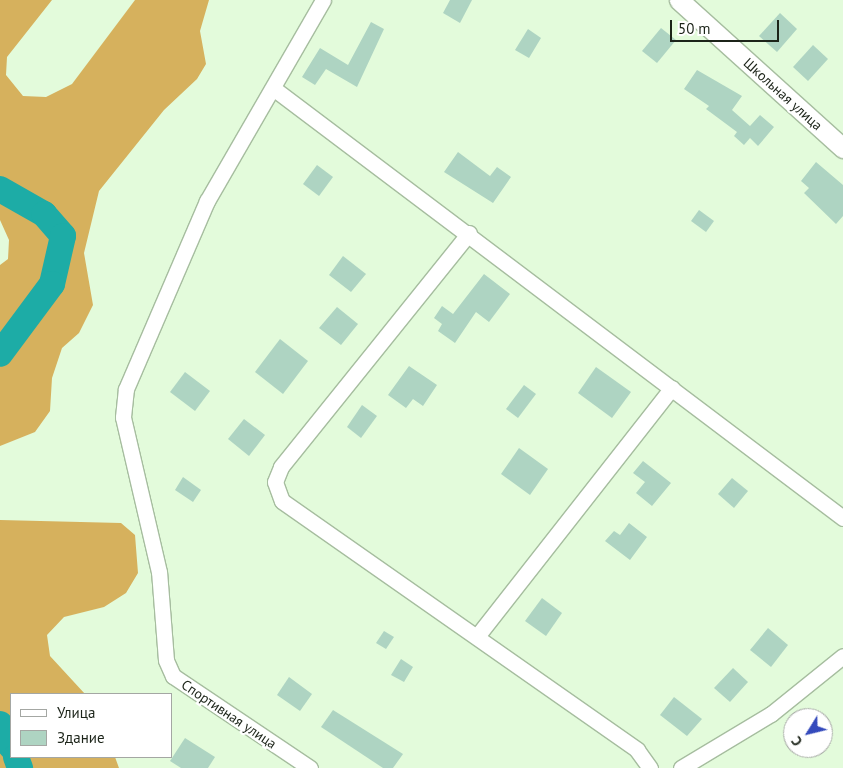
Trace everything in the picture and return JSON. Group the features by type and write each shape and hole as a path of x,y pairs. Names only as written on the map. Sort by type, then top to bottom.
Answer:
{"street":[{"path":"323,0 273,88 469,233 843,518"},
{"name":"Школьная улица","path":"679,0 843,148"},
{"name":"Спортивная улица","path":"273,88 207,202 126,389 123,417 127,441 159,572 166,660 173,676 310,768"},
{"path":"469,233 281,467 275,482 282,501 478,635 637,750 650,768"},
{"path":"478,635 672,388"},
{"path":"681,768 770,714 843,656"}],"shaded area":[{"path":"0,0 52,0 7,57 6,75 23,96 46,97 72,84 135,0 209,0 200,31 206,64 197,79 164,110 99,191 84,253 93,305 79,333 62,348 52,378 50,411 35,432 0,446 0,265 8,259 9,240 0,220"},
{"path":"0,520 121,523 135,535 138,573 126,593 104,607 64,617 47,635 50,656 84,693 10,693 10,758 115,758 119,768 0,768"}],"building":[{"path":"450,0 472,0 460,23 443,13"},
{"path":"780,13 797,29 777,52 759,36"},
{"path":"371,22 384,29 357,87 326,69 315,85 302,77 320,48 348,65"},
{"path":"661,28 676,40 657,63 642,51"},
{"path":"528,29 541,38 529,58 515,50"},
{"path":"813,45 828,59 808,81 793,67"},
{"path":"697,70 742,96 732,110 750,126 760,115 774,127 758,146 750,138 744,145 734,136 737,132 706,109 709,106 684,89"},
{"path":"458,152 490,176 497,167 511,177 493,203 444,172"},
{"path":"816,162 843,185 843,216 836,224 804,193 809,188 801,181"},
{"path":"317,165 333,177 319,196 303,184"},
{"path":"699,210 714,221 706,232 691,221"},
{"path":"343,256 366,274 351,292 329,275"},
{"path":"484,274 510,294 489,322 476,312 455,343 438,331 442,324 434,318 442,306 453,314"},
{"path":"337,307 358,324 341,345 319,328"},
{"path":"280,339 308,361 283,394 255,372"},
{"path":"409,366 437,385 423,406 413,399 406,408 388,395"},
{"path":"596,367 631,392 612,418 578,393"},
{"path":"185,372 210,391 195,411 170,392"},
{"path":"524,385 536,394 518,418 506,409"},
{"path":"362,405 377,416 361,438 347,427"},
{"path":"244,419 265,435 249,456 228,439"},
{"path":"519,448 548,469 530,495 501,474"},
{"path":"643,461 671,483 652,506 636,493 645,482 633,473"},
{"path":"183,477 201,490 193,502 175,490"},
{"path":"732,478 748,491 734,508 718,494"},
{"path":"629,523 647,537 630,560 605,541 614,531 620,535"},
{"path":"542,598 562,613 546,636 525,621"},
{"path":"768,628 788,645 771,667 750,650"},
{"path":"384,631 394,637 386,649 376,643"},
{"path":"401,659 413,667 404,682 391,675"},
{"path":"733,668 748,682 730,702 714,688"},
{"path":"289,677 312,694 300,711 277,695"},
{"path":"674,697 702,719 687,736 660,715"},
{"path":"333,710 403,754 393,768 383,768 321,727"},
{"path":"185,738 215,757 208,768 181,768 170,761"}],"waterway":[{"path":"0,189 44,214 63,236 52,284 0,354"},
{"path":"0,724 10,745"},
{"path":"16,758 20,768"}]}
